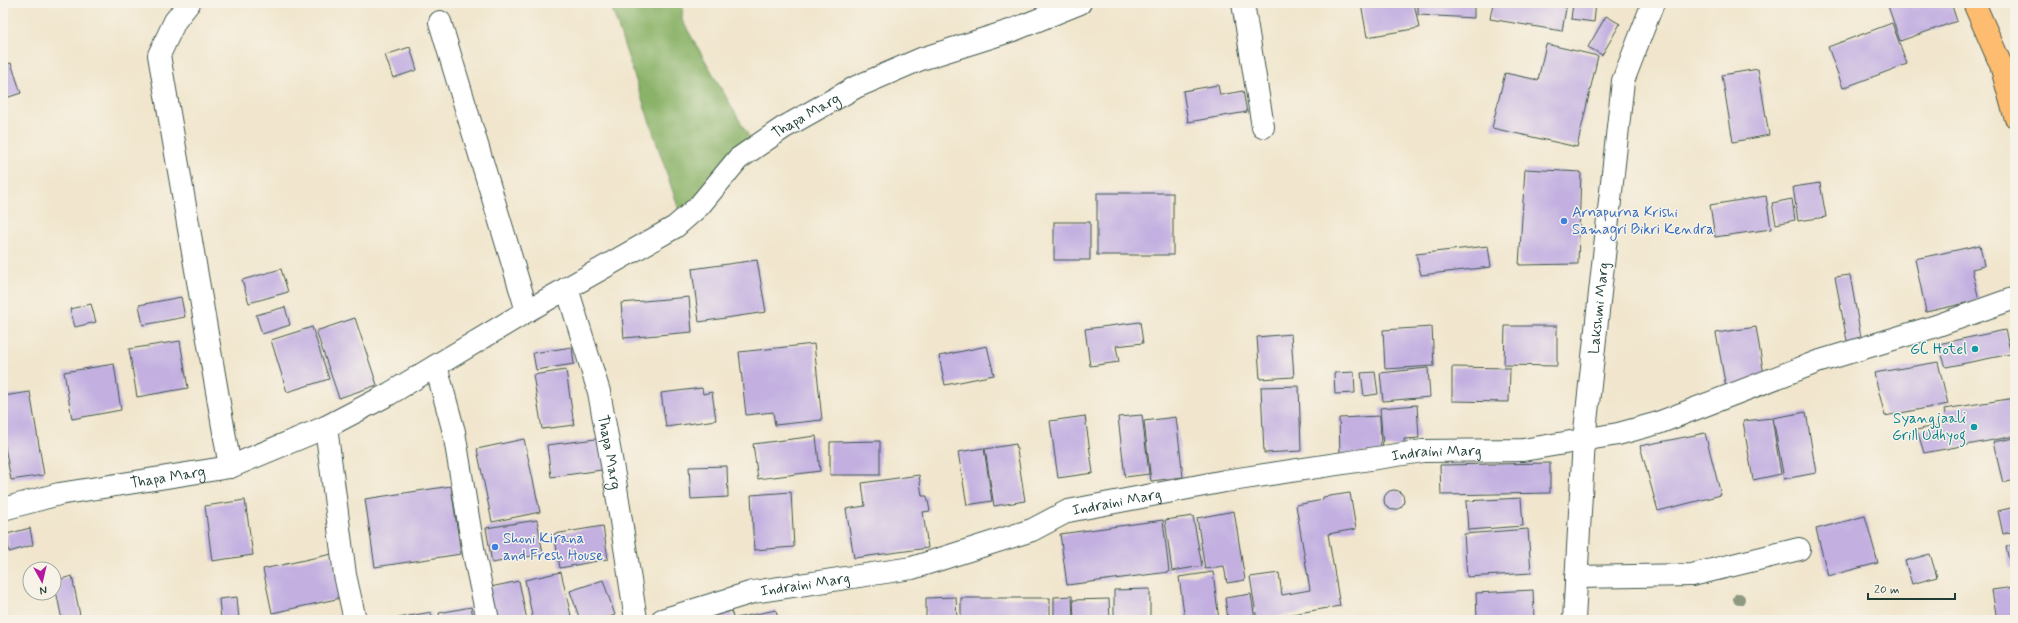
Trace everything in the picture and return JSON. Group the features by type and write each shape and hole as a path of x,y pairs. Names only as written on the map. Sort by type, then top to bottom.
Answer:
{"main road":[{"path":"1974,3 2001,65 2015,116"}],"street":[{"path":"189,3 175,21 160,55 230,467"},
{"name":"Thapa Marg","path":"3,509 59,494 230,467 326,427 389,394 527,311 675,227 699,206 738,159 790,124 856,87 921,59 1013,30 1080,3"},
{"path":"1243,3 1263,127"},
{"name":"Lakshmi Marg","path":"1574,620 1584,440 1623,82 1653,3"},
{"path":"440,22 527,311"},
{"name":"Thapa Marg","path":"567,288 599,392 636,620"},
{"name":"Indraini Marg","path":"662,620 753,592 912,568 1032,530 1068,511 1225,481 1423,451 1523,450 1618,434 1658,423 1817,362 1933,328 2015,298"},
{"path":"436,366 454,432 474,554 488,620"},
{"path":"326,427 345,575 355,620"},
{"path":"1576,577 1692,575 1799,549"}],"green space":[{"path":"610,3 683,3 682,20 756,149 680,213"}],"building":[{"path":"1361,3 1414,3 1419,28 1367,37"},
{"path":"1418,3 1474,3 1474,18 1418,15"},
{"path":"1493,3 1567,3 1562,31 1490,19"},
{"path":"1573,3 1596,3 1594,22 1571,19"},
{"path":"1887,3 1951,3 1957,21 1900,41"},
{"path":"1606,16 1620,24 1602,55 1588,47"},
{"path":"1892,23 1907,64 1843,88 1828,47"},
{"path":"1546,44 1598,56 1577,147 1492,128 1505,73 1538,80"},
{"path":"410,47 417,70 393,78 385,55"},
{"path":"11,63 21,93 3,99 3,65"},
{"path":"1758,69 1769,135 1733,142 1722,75"},
{"path":"1218,85 1220,95 1243,91 1247,112 1188,122 1183,91"},
{"path":"1525,169 1581,172 1578,264 1519,265"},
{"path":"1820,183 1826,217 1798,221 1793,187"},
{"path":"1097,193 1173,193 1173,255 1097,255"},
{"path":"1766,196 1771,229 1715,237 1710,205"},
{"path":"1792,199 1795,220 1776,224 1772,203"},
{"path":"1054,222 1090,222 1090,260 1054,260"},
{"path":"1980,245 1984,266 1972,269 1979,300 1926,312 1915,259"},
{"path":"1488,246 1491,267 1421,275 1416,254"},
{"path":"757,260 766,312 699,322 692,269"},
{"path":"281,269 288,292 249,303 242,280"},
{"path":"1850,275 1862,343 1848,346 1835,277"},
{"path":"181,297 185,317 143,325 139,305"},
{"path":"689,297 692,332 624,338 621,303"},
{"path":"91,304 96,322 75,327 70,309"},
{"path":"285,307 290,325 262,334 256,315"},
{"path":"355,318 377,385 339,398 316,331"},
{"path":"1140,322 1143,343 1116,346 1119,362 1090,366 1085,329"},
{"path":"1505,326 1557,326 1557,366 1504,365"},
{"path":"312,327 329,379 287,392 271,340"},
{"path":"1432,327 1434,366 1385,369 1383,330"},
{"path":"1756,327 1765,381 1726,388 1716,333"},
{"name":"GC Hotel","path":"2005,330 2011,354 1946,367 1938,344"},
{"path":"1291,334 1294,377 1260,379 1257,337"},
{"path":"180,341 188,388 137,397 129,349"},
{"path":"814,344 822,420 775,425 773,412 746,415 739,352"},
{"path":"987,346 994,375 945,385 939,356"},
{"path":"572,347 574,364 536,370 533,353"},
{"path":"1938,362 1948,404 1885,416 1874,373"},
{"path":"114,364 121,410 72,419 64,372"},
{"path":"1452,367 1510,368 1509,402 1452,401"},
{"path":"1428,368 1430,397 1383,401 1380,373"},
{"path":"566,370 574,425 542,429 533,375"},
{"path":"1354,372 1355,393 1335,394 1334,373"},
{"path":"1375,372 1378,394 1364,396 1361,373"},
{"path":"1299,386 1301,451 1264,453 1261,387"},
{"path":"702,388 703,394 712,392 716,420 666,427 661,393"},
{"path":"30,392 44,475 11,480 3,436 3,396"},
{"name":"Syangjaali Grill Udhyog","path":"2015,398 2015,436 1924,453 1917,430 1947,423 1944,409"},
{"path":"1417,405 1419,438 1404,439 1405,446 1383,447 1380,408"},
{"path":"1806,412 1816,473 1784,479 1773,418"},
{"path":"1142,415 1149,474 1125,477 1118,417"},
{"path":"1085,416 1093,473 1058,478 1050,421"},
{"path":"1380,416 1381,452 1340,454 1339,418"},
{"path":"1176,417 1183,477 1151,481 1144,421"},
{"path":"1772,418 1781,474 1753,480 1743,421"},
{"path":"1705,433 1721,495 1658,511 1640,446"},
{"path":"816,436 820,471 758,479 753,444"},
{"path":"604,438 609,469 551,477 547,445"},
{"path":"2015,438 2015,480 2003,483 1993,442"},
{"path":"524,439 540,512 492,522 477,449"},
{"path":"880,441 880,475 830,475 830,442"},
{"path":"1016,444 1025,501 994,506 985,449"},
{"path":"984,448 992,501 967,505 958,452"},
{"path":"1550,463 1550,493 1441,495 1440,465"},
{"path":"727,466 728,497 691,499 689,467"},
{"path":"919,475 922,496 927,496 930,511 923,512 928,548 854,558 846,509 865,506 862,483"},
{"path":"451,486 461,554 375,567 365,499"},
{"path":"1390,490 1398,490 1404,496 1404,504 1398,510 1390,510 1384,504 1384,496"},
{"path":"791,492 794,547 754,550 751,495"},
{"path":"1350,493 1356,529 1328,534 1340,606 1257,620 1250,577 1279,573 1282,595 1310,590 1296,505 1323,500 1323,497"},
{"path":"1521,498 1523,526 1468,530 1466,501"},
{"path":"245,500 253,555 212,561 205,506"},
{"path":"2015,507 2015,531 2003,534 1998,511"},
{"path":"1234,511 1245,580 1227,583 1224,566 1205,569 1197,518"},
{"path":"1193,516 1202,566 1172,571 1165,520"},
{"path":"1865,516 1878,563 1828,576 1816,529"},
{"path":"537,520 543,554 492,563 486,528"},
{"path":"1163,520 1169,572 1067,585 1060,534"},
{"path":"603,526 608,559 560,568 554,534"},
{"path":"30,528 33,545 9,552 7,534"},
{"path":"1528,529 1531,573 1467,577 1464,534"},
{"path":"2015,545 2015,568 2011,569 2006,547"},
{"path":"332,554 341,598 272,613 263,569"},
{"path":"1930,554 1937,577 1912,584 1905,561"},
{"path":"561,572 572,620 533,620 525,580"},
{"path":"1213,572 1219,620 1185,620 1179,577"},
{"path":"72,576 81,620 62,620 58,601 62,601 62,579"},
{"path":"603,580 615,615 600,620 580,620 570,591"},
{"path":"519,581 527,620 493,620 486,588"},
{"path":"2015,587 2015,620 1997,620 1992,590"},
{"path":"1150,589 1150,620 1114,620 1114,590"},
{"path":"1533,590 1534,620 1477,620 1476,593"},
{"path":"1251,594 1255,620 1228,620 1225,598"},
{"path":"1072,596 1073,620 1054,620 1054,597"},
{"path":"237,597 239,620 221,620 219,599"},
{"path":"956,597 957,620 926,620 926,598"},
{"path":"961,598 1050,598 1050,620 961,620"},
{"path":"1109,599 1110,620 1074,620 1073,600"},
{"path":"471,607 474,620 440,620 439,613"},
{"path":"776,610 778,620 736,620 736,618"},
{"path":"731,611 734,620 704,620 704,619"},
{"path":"431,612 432,620 393,620 393,619"}],"place":[{"name":"Arnapurna Krishi Samagri Bikri Kendra","path":"1564,221"},
{"name":"GC Hotel","path":"1975,349"},
{"name":"Syangjaali Grill Udhyog","path":"1974,427"},
{"name":"Shoni Kirana and Fresh House","path":"495,547"}]}
